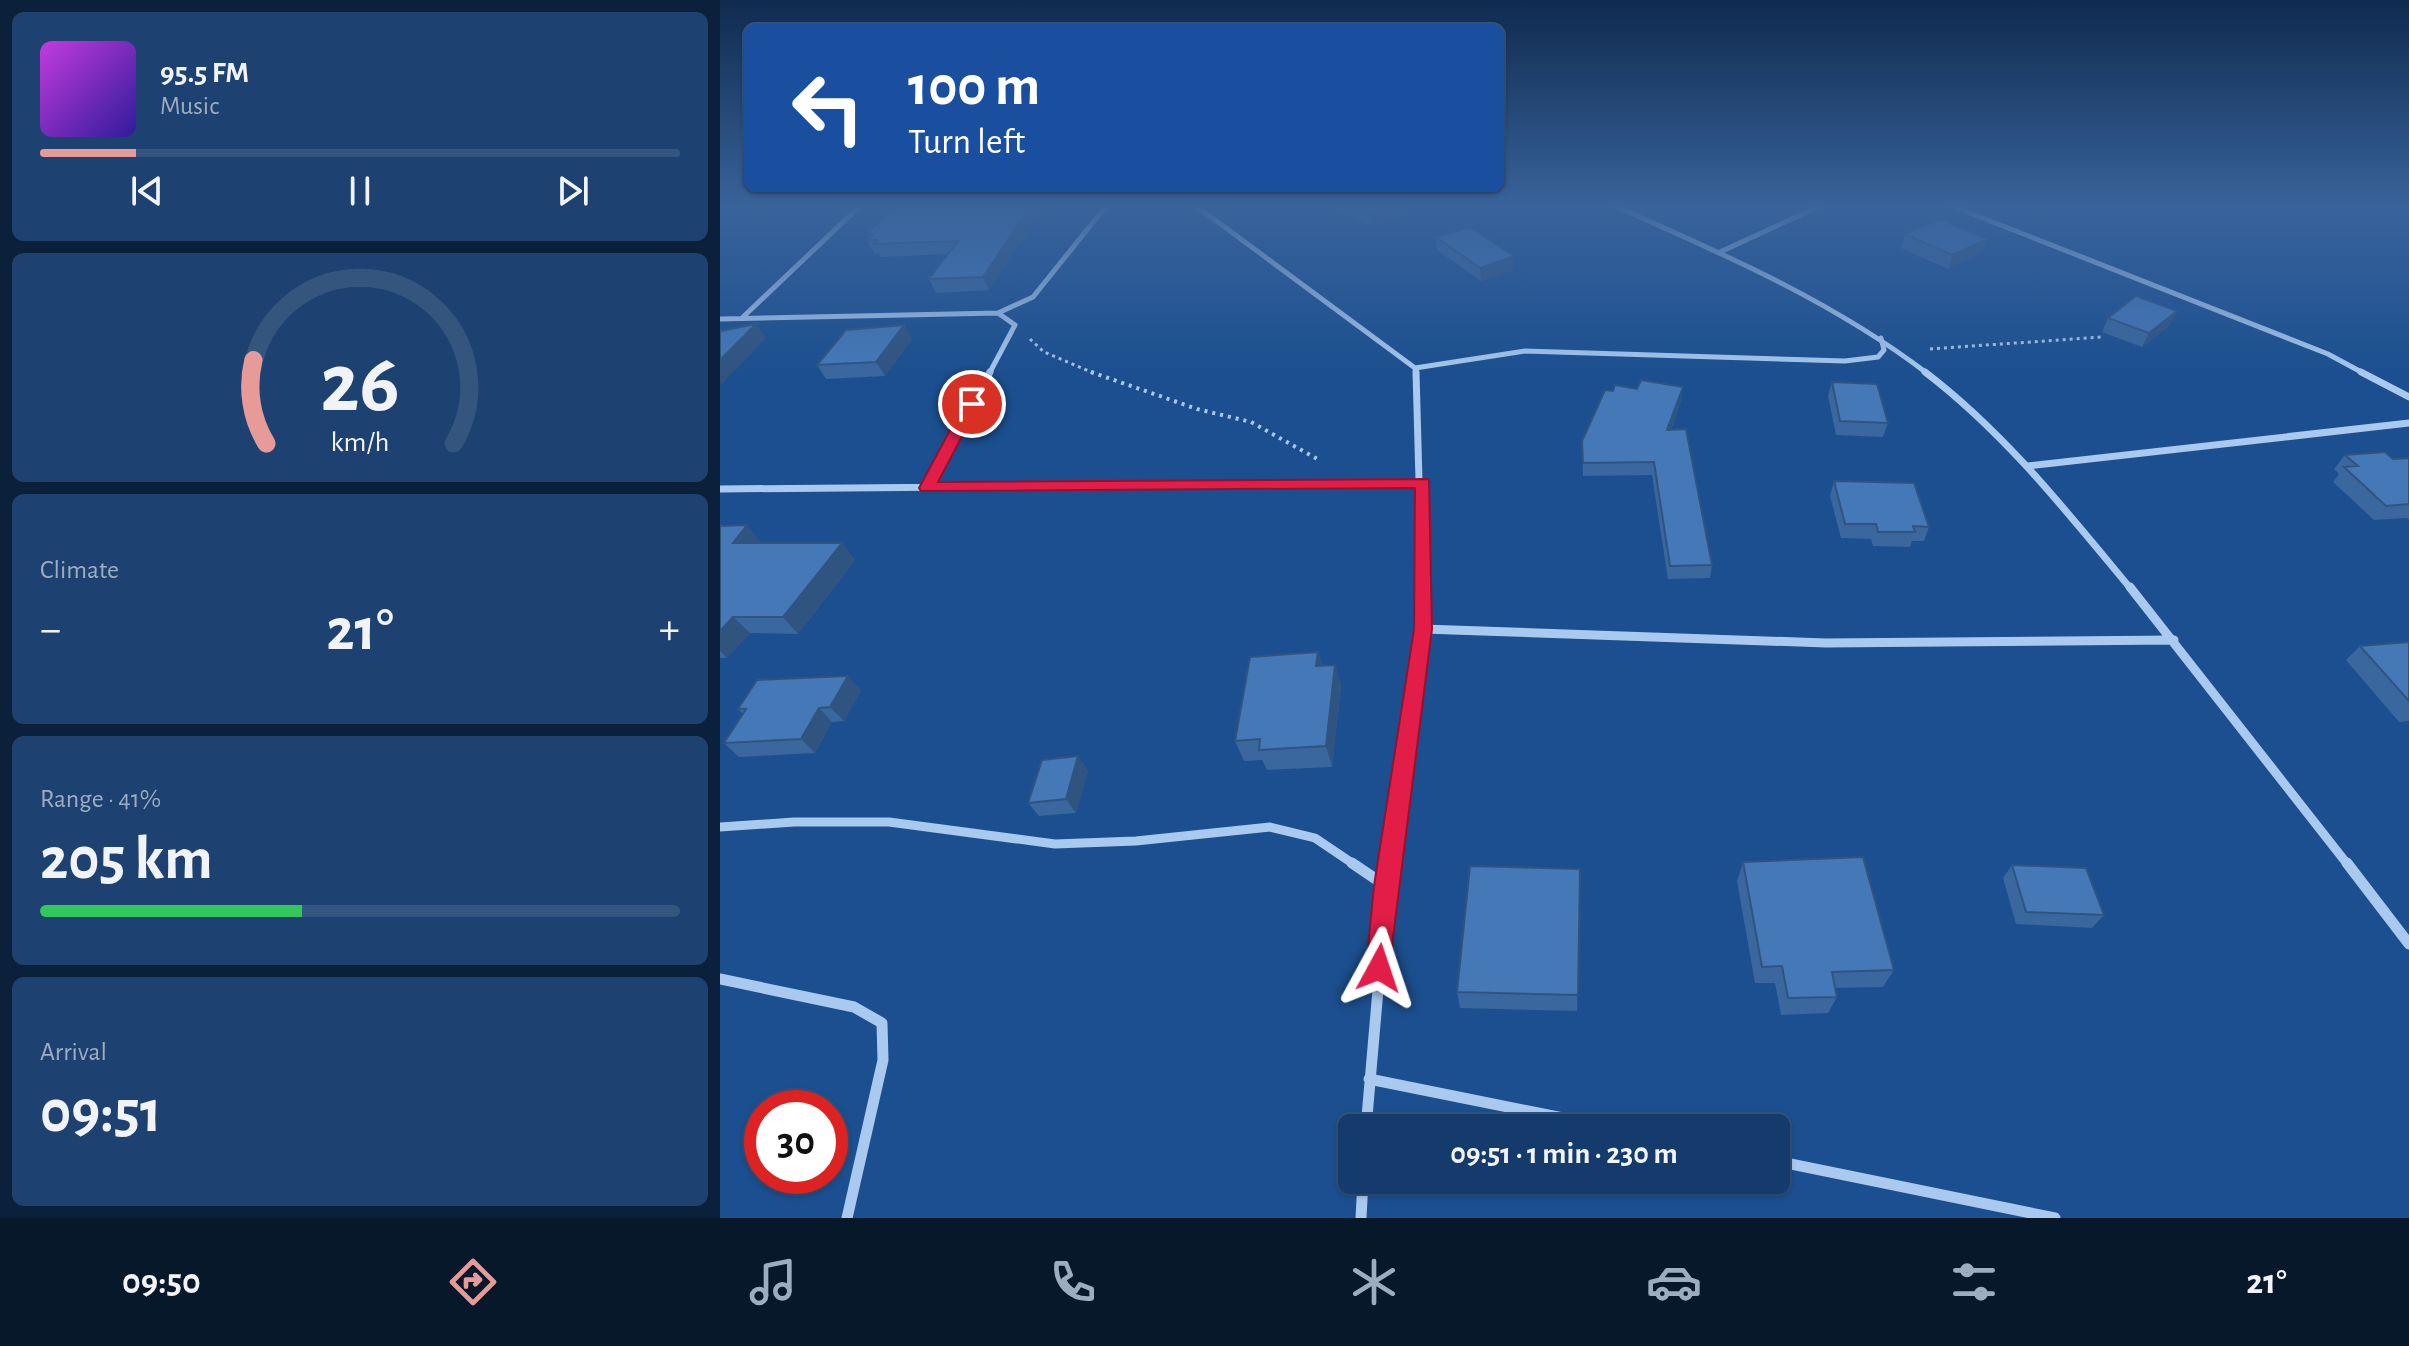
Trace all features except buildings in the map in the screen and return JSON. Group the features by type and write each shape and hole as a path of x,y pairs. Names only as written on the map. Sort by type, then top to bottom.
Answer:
{"street":[{"path":"742,318 801,262"},
{"path":"720,319 998,313 1033,297 1061,262"},
{"path":"1272,262 1415,368 1525,351 1845,361 1878,357 1884,350 1881,338"},
{"path":"1738,262 1901,351 1967,404 2028,466 2174,640 2409,944"},
{"path":"2094,262 2328,354 2409,397"},
{"path":"927,488 1015,325 998,313"},
{"path":"1367,1114 1386,886 1423,629 1423,483 1415,368"},
{"path":"2028,466 2409,423"},
{"path":"720,489 1423,483"},
{"path":"1423,629 1826,643 2174,640"},
{"path":"720,827 794,822 889,822 1055,844 1136,841 1270,827 1315,838 1386,886"},
{"path":"720,979 854,1007 882,1023 883,1060 847,1218"},
{"path":"1369,1079 1543,1114"},
{"path":"1790,1164 2055,1218"},
{"path":"1361,1218 1362,1194"}],"path":[{"path":"1015,325 1044,352 1197,409 1251,422 1360,484"},
{"path":"1901,351 2101,337"}],"route":[{"path":"972,404 927,488 1423,483 1423,629 1386,886 1379,968"}]}
